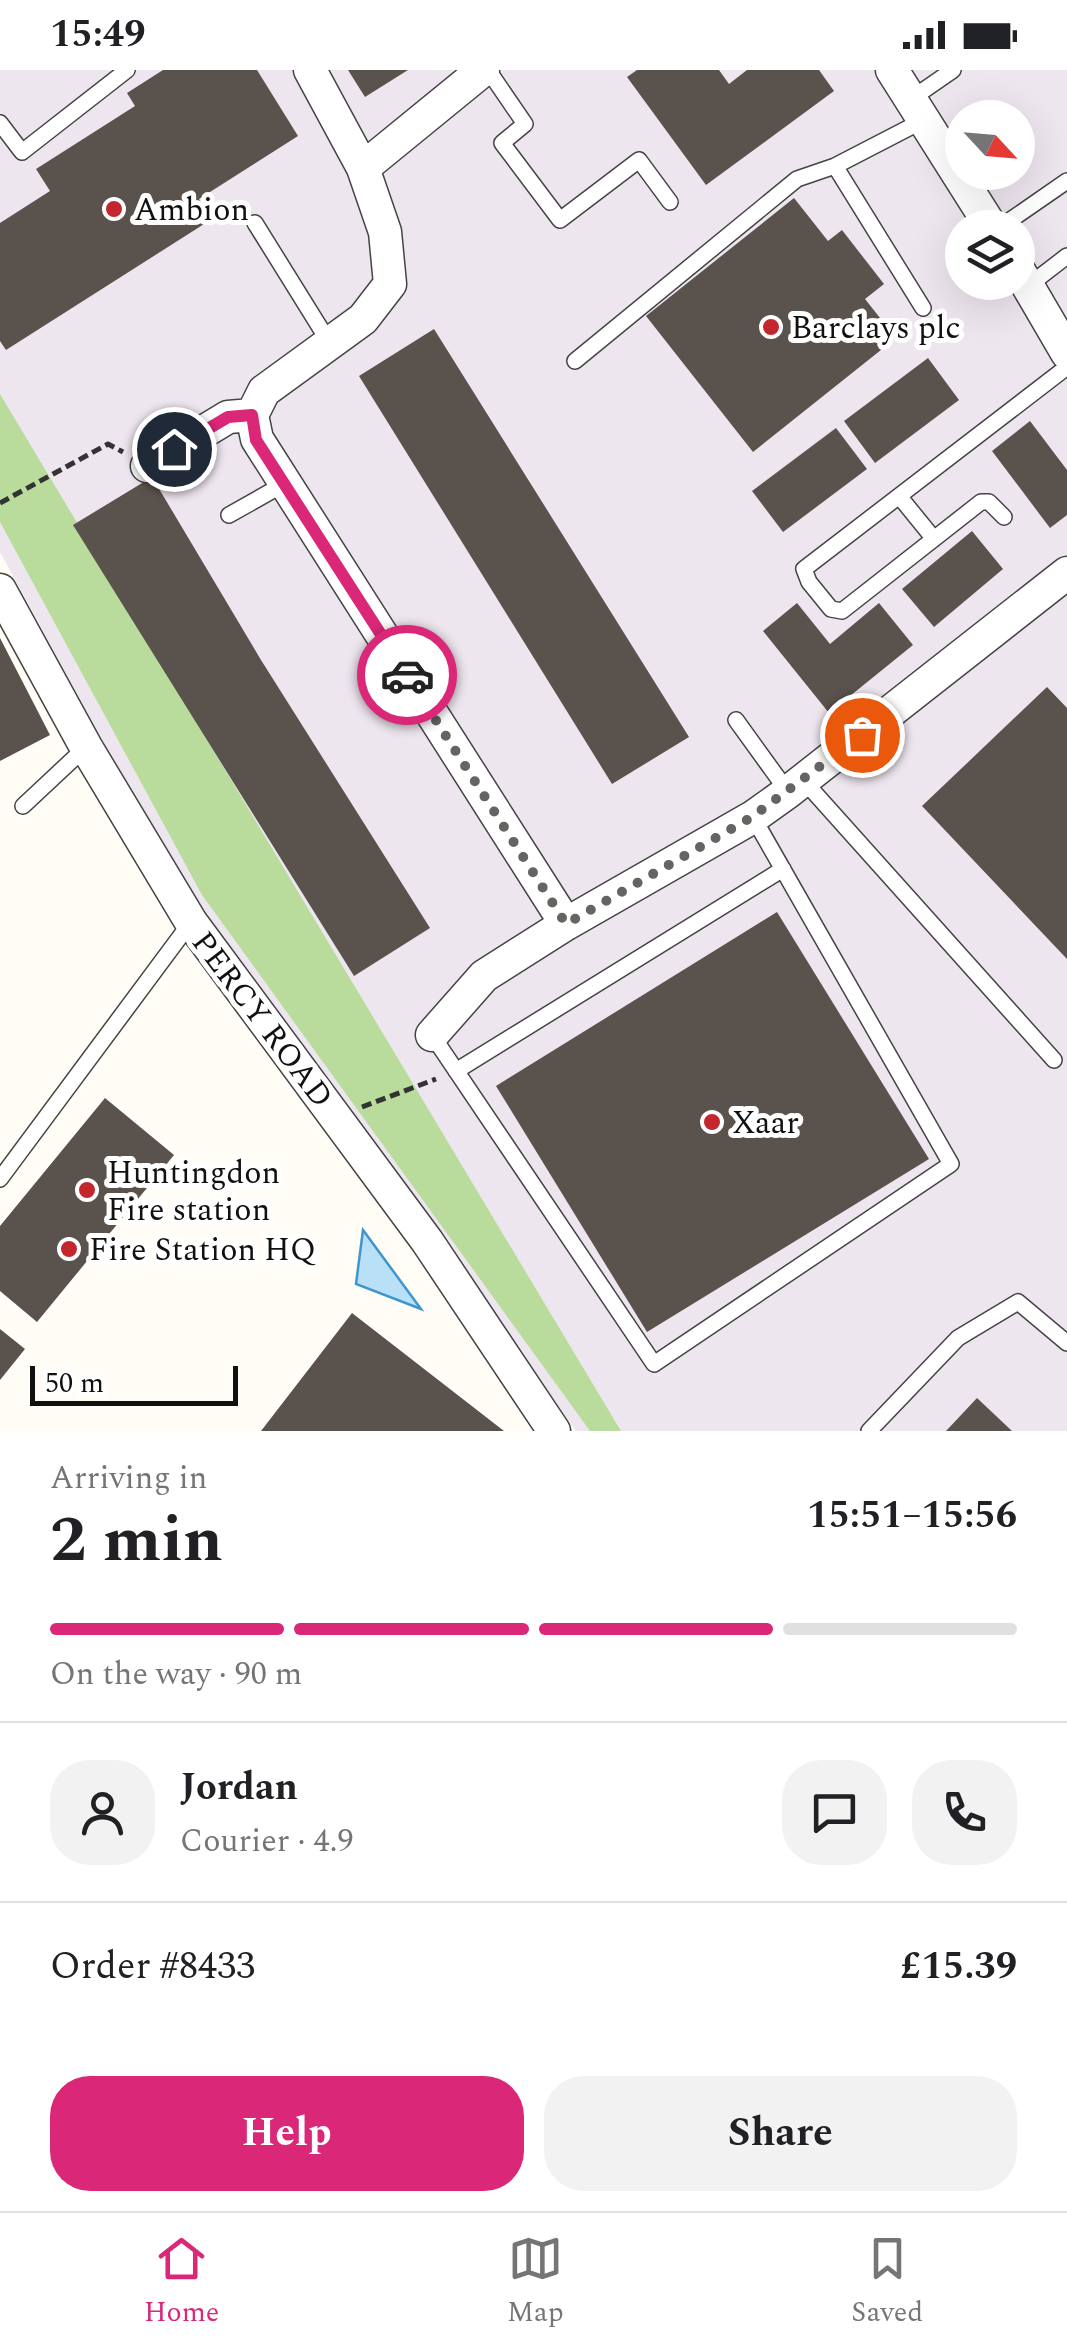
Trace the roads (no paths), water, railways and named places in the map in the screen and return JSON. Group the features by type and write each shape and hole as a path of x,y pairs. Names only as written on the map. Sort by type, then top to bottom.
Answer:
{"street":[{"path":"310,70 364,168 385,232 390,284 363,319 264,391 252,415 256,440 566,924"},
{"path":"364,168 486,70"},
{"path":"892,70 984,210"},
{"path":"1035,298 1067,352"},
{"path":"147,466 228,417 252,415"},
{"path":"432,1035 484,976 796,787 1067,573"},
{"name":"PERCY ROAD","path":"0,590 86,747 191,922 427,1241 554,1431"}],"lane":[{"path":"0,124 22,152 125,70"},
{"path":"486,70 524,124 502,142 560,220 639,160 670,202"},
{"path":"575,361 797,180 835,166 917,109 953,70"},
{"path":"835,166 923,308"},
{"path":"1023,210 1067,181"},
{"path":"255,223 330,342"},
{"path":"1035,272 1067,256"},
{"path":"1004,517 989,502 981,502 842,611 831,609 808,582 804,569 1067,367"},
{"path":"229,515 284,484"},
{"path":"899,496 934,539"},
{"path":"736,720 1054,1060"},
{"path":"23,806 86,747"},
{"path":"432,1035 654,1364 951,1164 752,817"},
{"path":"456,1071 782,869"},
{"path":"0,1178 191,922"},
{"path":"869,1431 958,1338 1018,1302 1067,1343"}],"water":[{"path":"363,1230 421,1309 356,1284"}],"place":[{"name":"Ambion","path":"114,209"},
{"name":"Barclays plc","path":"771,327"},
{"name":"Xaar","path":"712,1122"},
{"name":"Huntingdon Fire station","path":"87,1190"},
{"name":"Fire Station HQ","path":"69,1249"}]}
